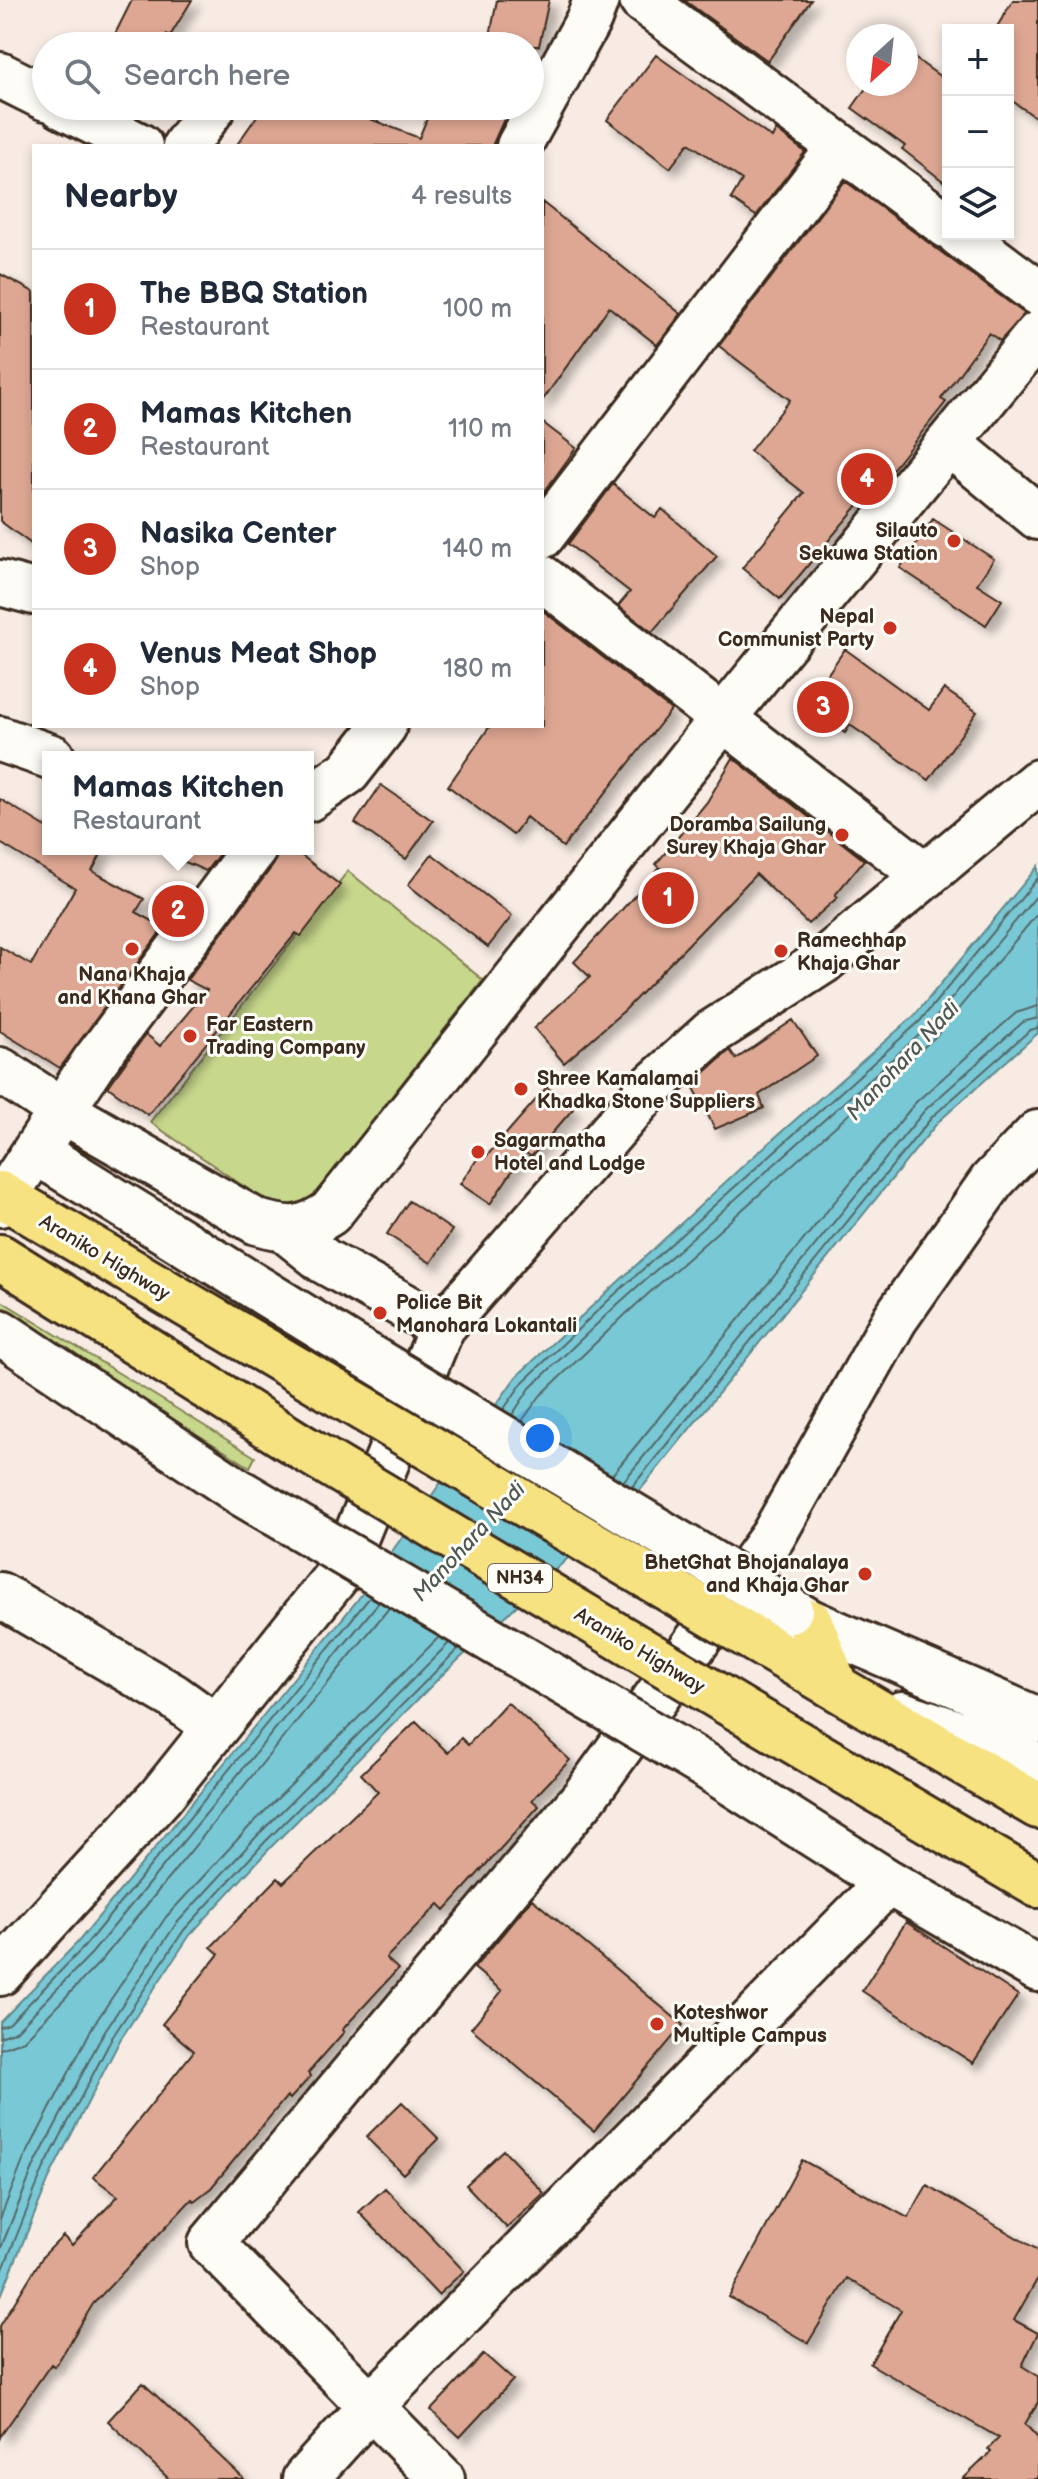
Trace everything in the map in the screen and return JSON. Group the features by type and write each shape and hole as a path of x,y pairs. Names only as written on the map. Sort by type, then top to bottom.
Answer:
{"highway":[{"name":"Araniko Highway","path":"2,1199 1038,1806"},
{"name":"Araniko Highway","path":"0,1257 305,1449 1038,1885"},
{"path":"800,1616 845,1691"}],"street":[{"path":"544,99 596,0"},
{"path":"642,0 942,222"},
{"path":"0,75 32,91"},
{"path":"89,120 136,144"},
{"path":"186,144 204,120"},
{"path":"520,144 533,120"},
{"path":"544,533 840,147"},
{"path":"967,240 1038,293"},
{"path":"0,1070 61,1110 257,1222 284,1229 309,1227 330,1213 724,717 1038,334"},
{"path":"950,444 1038,517"},
{"path":"544,580 926,876"},
{"path":"0,583 32,591"},
{"path":"314,795 348,772 382,728"},
{"path":"0,739 42,754"},
{"path":"0,1973 161,1796 343,1568 442,1327 651,1087 711,1033 822,962 1038,782"},
{"path":"2,1199 61,1110 250,855"},
{"path":"442,2479 211,2243 585,1796 773,1536 895,1319 992,1181 1038,1133"},
{"path":"35,1151 364,1354 800,1616 1038,1720"},
{"path":"284,1229 324,1261 442,1327"},
{"path":"0,1332 241,1493 704,1765 888,1882 1038,1969"},
{"path":"0,1595 173,1696 216,1727"},
{"path":"845,1691 1004,1749 1038,1767"},
{"path":"305,2479 370,2407 888,1882"}],"green space":[{"path":"348,871 483,980 313,1197 293,1207 271,1205 150,1122"},
{"path":"0,1300 255,1457 250,1467 43,1339 0,1309"}],"water":[{"name":"Manohara Nadi","path":"1038,866 1038,1033 938,1122 637,1494 441,1676 271,1847 190,1935 120,2040 51,2174 0,2298 0,2022 78,1942 356,1602 516,1377 746,1163 915,1015"}],"building":[{"path":"132,0 192,0 172,32 116,32"},
{"path":"497,0 549,0 542,32 491,32"},
{"path":"684,0 811,0 768,61"},
{"path":"1013,0 1038,0 1038,119 1014,102 1014,24 999,24"},
{"path":"656,55 772,138 776,130 805,152 756,216 731,199 742,180 689,143 670,168 607,120"},
{"path":"918,61 942,78 942,180 902,149 905,146 852,108 860,96 918,96"},
{"path":"254,120 373,120 419,138 426,120 504,120 493,144 237,144"},
{"path":"845,181 1025,314 1000,341 989,333 941,399 946,402 891,471 888,469 780,599 742,568 804,493 750,451 790,400 719,346"},
{"path":"544,204 681,314 657,345 609,307 544,398"},
{"path":"0,274 32,291 32,545 0,521"},
{"path":"544,424 576,448 544,492"},
{"path":"613,484 655,518 662,509 717,556 652,632 618,606 630,592 568,544"},
{"path":"933,519 994,559 977,584 1002,600 986,625 900,568"},
{"path":"544,612 671,710 563,847 526,817 513,835 448,786 489,728 544,728"},
{"path":"845,649 929,710 944,689 977,712 929,780 850,725 845,733 815,711 814,694"},
{"path":"733,758 864,860 835,895 838,897 808,924 756,874 625,1010 564,1063 534,1028 590,977 574,962 660,868 656,864 707,802"},
{"path":"381,785 433,821 406,859 355,823"},
{"path":"0,799 42,824 42,855 101,855 92,871 144,899 136,912 164,927 60,1068 0,1031 0,947 31,965 75,888 0,843"},
{"path":"432,854 512,916 488,947 408,885"},
{"path":"169,855 218,855 206,871"},
{"path":"276,855 301,855 340,885 301,936 296,933 148,1115 108,1087 146,1034 160,1046 207,990 187,980 274,864"},
{"path":"793,1020 817,1056 759,1095 764,1108 715,1129 692,1084 730,1050 736,1059"},
{"path":"547,1087 573,1109 531,1157 525,1152 490,1204 460,1184 480,1155 485,1158"},
{"path":"409,1201 452,1230 431,1263 387,1234"},
{"path":"507,1702 570,1760 532,1800 539,1806 445,1910 439,1904 386,1958 398,1969 342,2030 344,2032 308,2073 311,2076 290,2099 287,2096 211,2188 194,2201 192,2199 93,2304 55,2367 51,2364 0,2437 0,2326 43,2256 63,2236 72,2245 118,2196 93,2177 194,2051 162,2024 219,1954 211,1947 278,1878 283,1883 378,1792 361,1774 416,1721 448,1753 461,1738 468,1745"},
{"path":"532,1899 683,2025 594,2131 471,2028 502,1991 474,1968"},
{"path":"906,1922 1018,1995 973,2063 862,1991"},
{"path":"402,2102 439,2139 403,2174 366,2137"},
{"path":"503,2150 544,2193 507,2228 466,2185"},
{"path":"802,2160 908,2218 927,2185 1038,2250 1038,2278 1014,2320 1038,2333 1022,2366 1038,2376 1038,2402 1025,2424 1038,2438 1038,2479 963,2479 991,2452 988,2449 999,2438 870,2364 901,2310 847,2278 808,2343 729,2297"},
{"path":"385,2188 464,2271 438,2295 359,2212"},
{"path":"484,2354 513,2380 460,2437 431,2410"},
{"path":"143,2383 244,2479 169,2479 108,2421"}],"place":[{"name":"Venus Meat Shop","path":"867,479"},
{"name":"Silauto Sekuwa Station","path":"954,541"},
{"name":"Nepal Communist Party","path":"890,628"},
{"name":"Nasika Center","path":"823,707"},
{"name":"Doramba Sailung Surey Khaja Ghar","path":"842,835"},
{"name":"The BBQ Station","path":"668,898"},
{"name":"Mamas Kitchen","path":"178,911"},
{"name":"Nana Khaja and Khana Ghar","path":"132,949"},
{"name":"Ramechhap Khaja Ghar","path":"781,951"},
{"name":"Far Eastern Trading Company","path":"190,1036"},
{"name":"Shree Kamalamai Khadka Stone Suppliers","path":"521,1089"},
{"name":"Sagarmatha Hotel and Lodge","path":"478,1152"},
{"name":"Police Bit Manohara Lokantali","path":"380,1313"},
{"name":"BhetGhat Bhojanalaya and Khaja Ghar","path":"865,1574"},
{"name":"Koteshwor Multiple Campus","path":"657,2024"}]}
